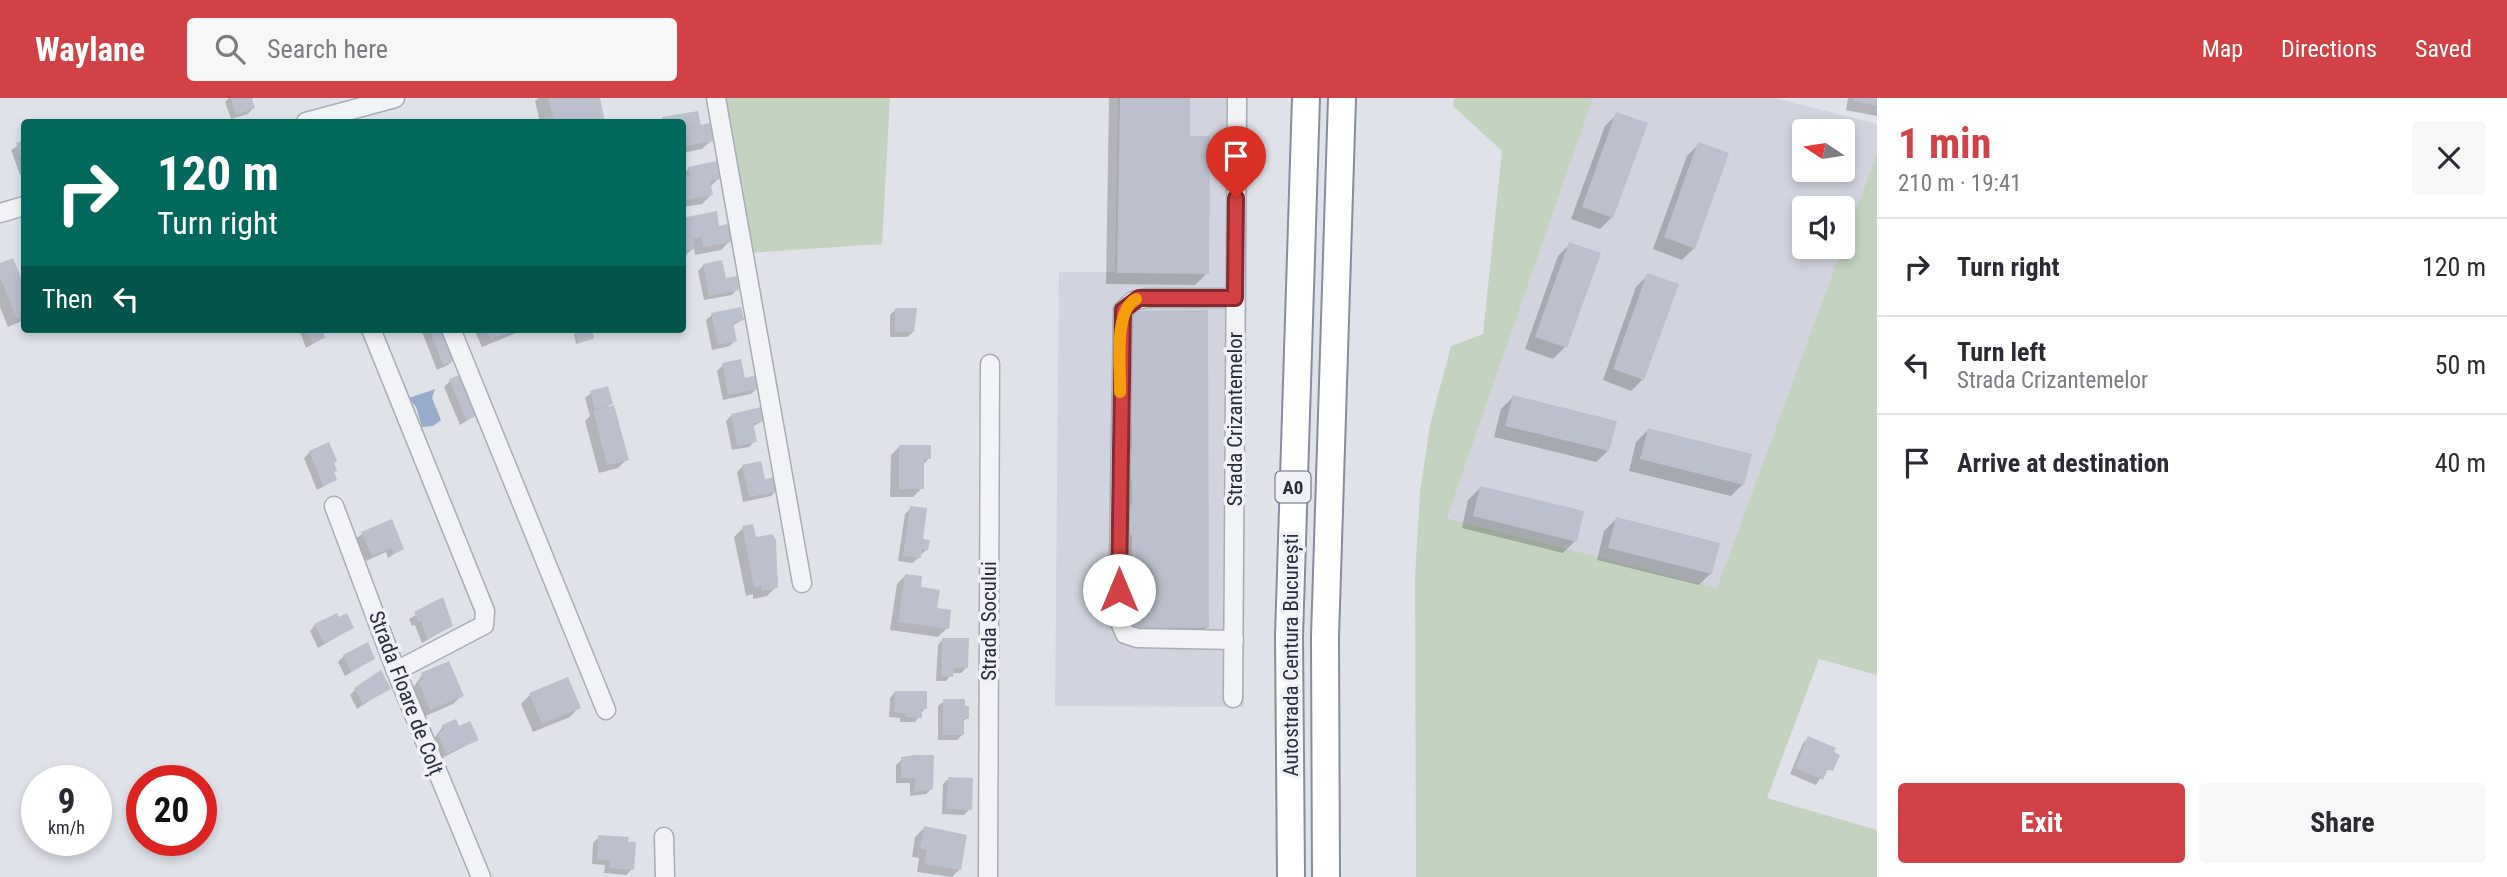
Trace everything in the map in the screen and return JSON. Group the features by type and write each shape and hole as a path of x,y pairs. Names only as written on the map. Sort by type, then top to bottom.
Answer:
{"highway":[{"name":"Autostrada Centura București","path":"1291,877 1289,636 1306,98"},
{"name":"Autostrada Centura București","path":"1326,877 1325,637 1342,98"}],"street":[{"path":"331,119 364,115 395,98"},
{"path":"716,98 802,583"},
{"name":"Strada Crizantemelor","path":"1233,698 1237,98"},
{"path":"0,214 21,207"},
{"path":"1234,640 1137,638 1125,634 1118,617 1123,310 1139,298 1235,298"},
{"path":"373,333 485,611 484,625 396,671"},
{"path":"454,333 606,710"},
{"name":"Strada Socului","path":"988,877 990,364"},
{"name":"Strada Floare de Colț","path":"334,506 396,671 481,877"},
{"path":"664,837 665,877"}],"shaded area":[{"path":"1118,98 1248,98 1244,707 1055,706 1059,272 1115,272"},
{"path":"1593,98 1775,98 1877,124 1877,153 1855,213 1855,196 1792,196 1792,259 1839,259 1717,589 1447,518"}],"green space":[{"path":"724,98 890,98 882,244 748,253"},
{"path":"1454,98 1593,98 1447,518 1717,588 1838,259 1855,259 1855,213 1877,153 1877,675 1819,659 1767,798 1877,830 1877,877 1416,877 1415,578 1420,492 1430,425 1451,346 1483,334 1502,151 1453,106"}],"water":[{"path":"435,389 432,398 441,420 433,426 422,427 416,407 409,398"}],"building":[{"path":"231,98 252,98 255,108 236,115"},
{"path":"548,98 600,98 604,119 553,119"},
{"path":"1120,98 1190,98 1190,136 1210,136 1209,274 1117,273"},
{"path":"1854,98 1877,98 1877,106 1854,101"},
{"path":"698,111 701,125 710,123 713,141 686,146 686,119 662,117"},
{"path":"1616,112 1648,123 1613,218 1582,207"},
{"path":"21,141 21,158 16,143"},
{"path":"1698,142 1729,153 1695,249 1664,237"},
{"path":"717,161 720,179 710,181 713,195 686,200 686,177 690,176 688,167"},
{"path":"717,211 719,226 728,224 732,242 703,247 702,237 693,239 695,249 686,250 686,217"},
{"path":"1569,242 1601,253 1567,348 1535,337"},
{"path":"13,258 21,278 21,317 17,319 0,277 0,263"},
{"path":"722,260 726,278 737,276 739,290 709,296 703,264"},
{"path":"1647,273 1679,284 1644,380 1613,369"},
{"path":"741,307 744,320 733,323 737,341 718,345 711,313"},
{"path":"895,308 917,308 914,332 895,332"},
{"path":"1208,310 1209,628 1131,628 1131,590 1124,590 1124,561 1132,560 1132,535 1125,535 1125,505 1132,505 1132,479 1125,479 1124,449 1132,449 1132,424 1124,424 1124,393 1131,393 1131,311"},
{"path":"308,333 323,333 325,338 312,343"},
{"path":"431,333 446,333 456,360 443,365"},
{"path":"488,333 506,333 491,339"},
{"path":"576,333 593,333 594,339 578,343"},
{"path":"741,359 745,378 756,375 759,389 728,395 722,363"},
{"path":"464,373 480,414 466,420 449,379"},
{"path":"608,386 613,404 595,409 590,391"},
{"path":"1513,395 1617,421 1609,451 1505,426"},
{"path":"614,405 629,460 607,465 593,410"},
{"path":"761,407 764,421 753,423 757,442 737,446 731,414"},
{"path":"1648,428 1752,454 1744,485 1640,459"},
{"path":"329,442 337,461 334,463 337,471 334,472 337,480 323,486 309,451"},
{"path":"899,445 931,445 931,459 924,459 924,489 899,489"},
{"path":"761,461 765,479 776,477 779,491 749,497 742,465"},
{"path":"1480,486 1584,511 1577,542 1473,516"},
{"path":"910,506 927,508 923,539 930,540 928,550 922,549 921,558 903,556"},
{"path":"1616,517 1720,543 1712,574 1608,548"},
{"path":"392,519 404,549 394,554 391,548 372,556 361,532"},
{"path":"753,524 756,537 772,534 776,540 778,588 762,591 761,586 754,588 742,526"},
{"path":"905,574 922,576 921,587 940,590 937,608 951,610 949,629 898,622"},
{"path":"443,597 453,626 427,639 421,621 418,622 414,612"},
{"path":"337,613 339,617 347,613 354,628 324,643 314,624"},
{"path":"942,638 969,638 968,668 954,668 953,677 941,676"},
{"path":"368,642 375,659 351,672 343,655"},
{"path":"449,661 464,696 430,710 418,682 424,679 421,673"},
{"path":"381,670 391,689 363,704 354,688"},
{"path":"568,677 581,708 542,724 529,693"},
{"path":"895,691 927,691 927,709 922,709 922,718 905,717 905,713 894,712"},
{"path":"943,699 965,699 965,706 969,706 969,719 964,719 964,735 943,735"},
{"path":"456,719 459,726 470,721 479,740 446,754 437,733 444,730 442,725"},
{"path":"1808,736 1836,748 1834,752 1840,755 1833,771 1828,769 1823,780 1795,768"},
{"path":"934,755 933,789 914,792 915,778 901,778 901,757"},
{"path":"948,777 973,778 972,810 946,809"},
{"path":"924,826 967,835 961,870 924,864 927,850 920,848"},
{"path":"598,835 629,837 628,842 636,842 634,870 609,868 610,860 597,859"}],"slow traffic":[{"path":"1120,392 1121,317 1127,304 1136,299"}],"route":[{"path":"1119,590 1123,310 1127,304 1139,298 1235,298 1236,198"}]}
